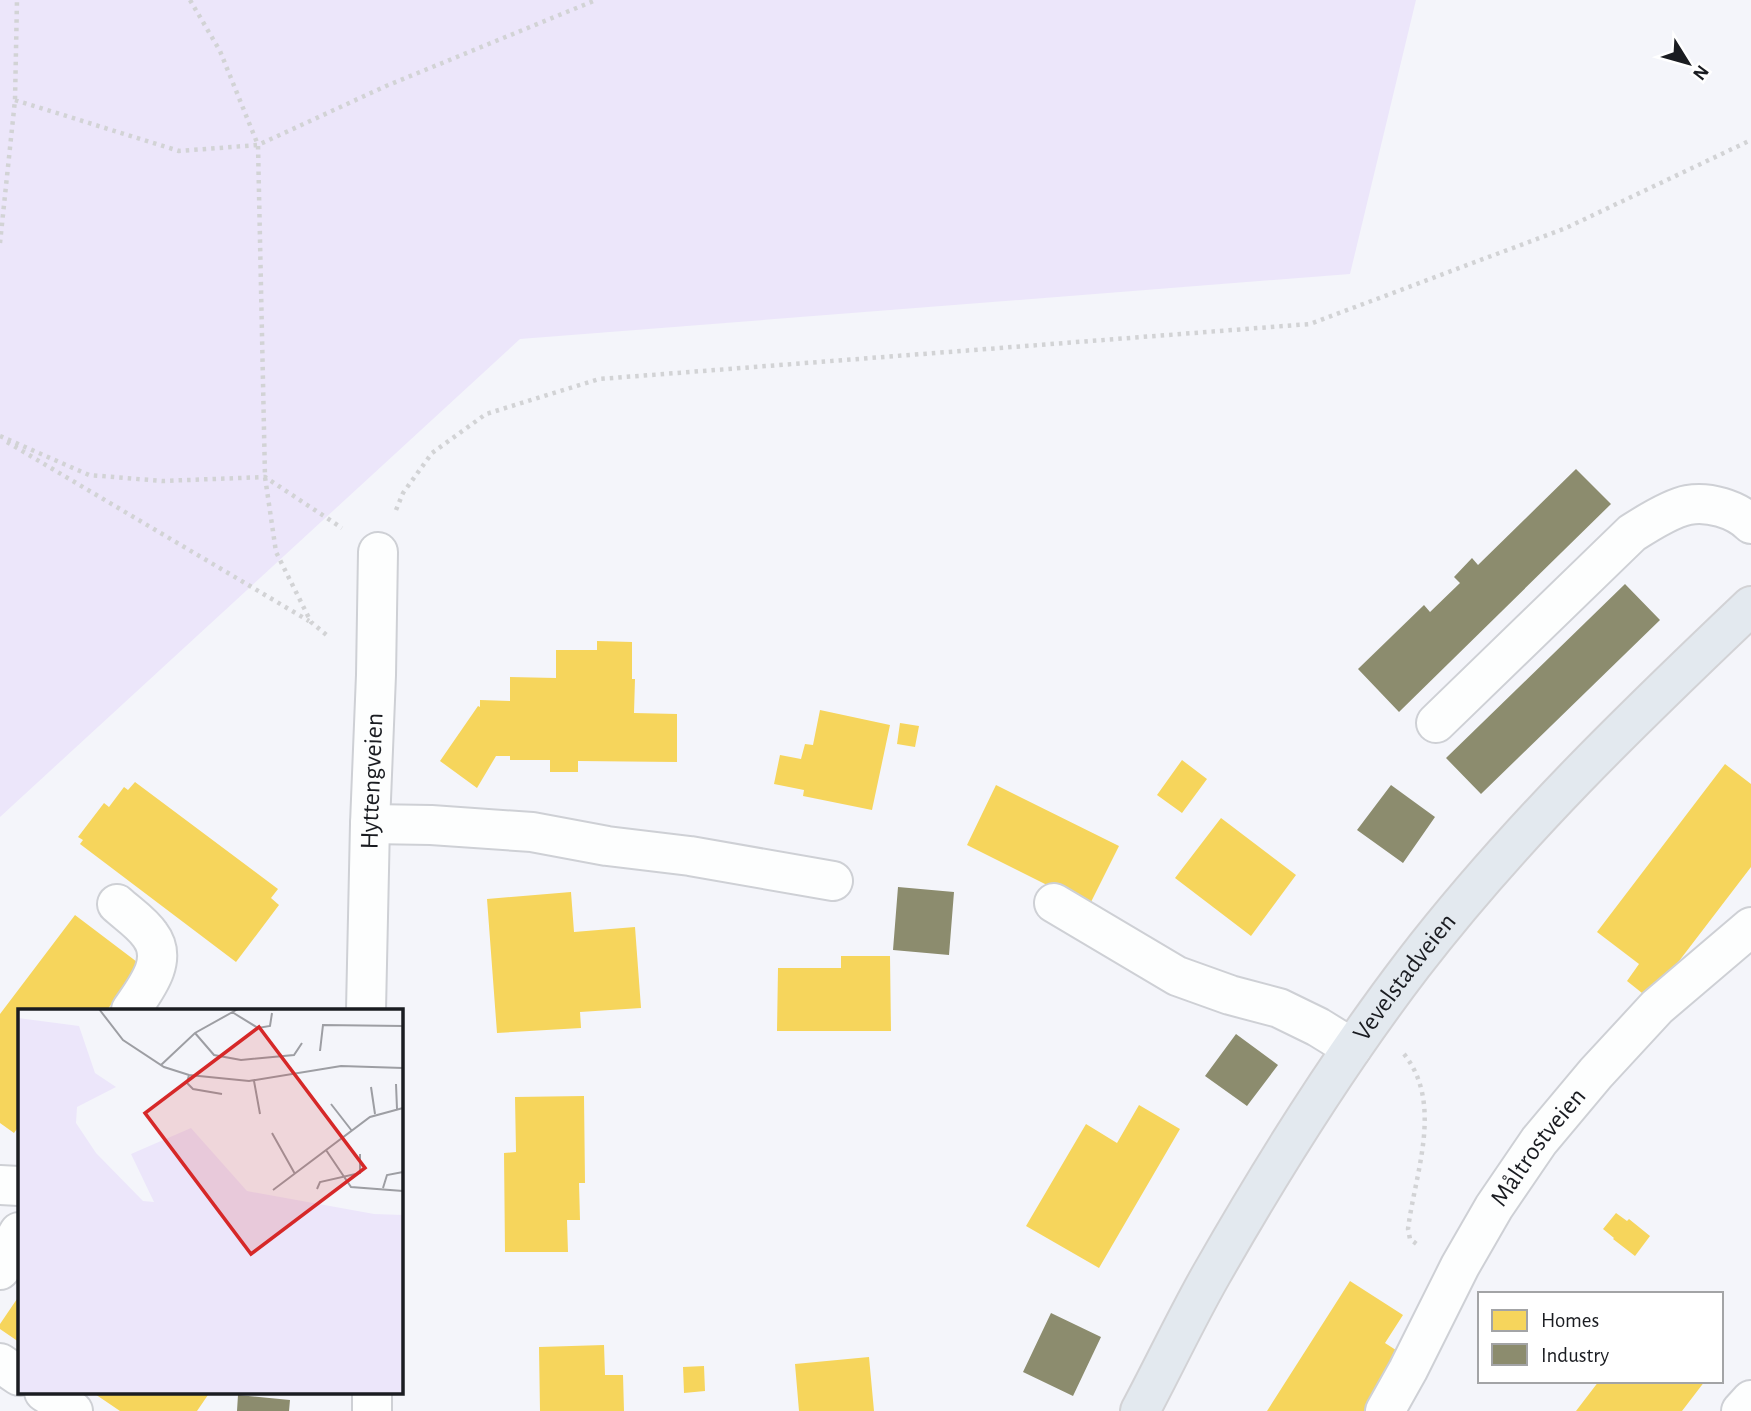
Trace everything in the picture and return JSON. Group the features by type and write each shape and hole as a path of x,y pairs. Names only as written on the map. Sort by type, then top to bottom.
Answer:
{"main road":[{"name":"Vevelstadveien","path":"1140,1411 1210,1276 1282,1157 1361,1035 1415,962 1499,860 1588,765 1751,606"}],"street":[{"path":"1436,723 1632,533 1653,520 1688,505 1711,505 1734,512 1751,524"},
{"name":"Hyttengveien","path":"366,1009 378,552"},
{"path":"370,824 532,832 834,881"},
{"path":"1054,903 1177,976 1230,995 1279,1007 1318,1027 1361,1035"},
{"path":"117,904 149,933 159,952 156,969 132,1009"},
{"name":"Måltrostveien","path":"1385,1411 1446,1298 1460,1266 1494,1207 1539,1142 1596,1073 1657,1007 1751,927"},
{"path":"0,1185 18,1186"},
{"path":"0,1269 18,1234"},
{"path":"0,1363 18,1375"},
{"path":"47,1394 73,1411"},
{"path":"1741,1411 1751,1400"}],"path":[{"path":"0,243 15,100 17,0"},
{"path":"190,0 220,51 258,145 265,477 276,552 311,622"},
{"path":"15,100 179,151 258,145 386,86 596,0"},
{"path":"0,437 89,475 162,481 265,477 378,552 403,493 432,453 485,414 598,379 1310,324 1566,228 1751,139"},
{"path":"0,437 311,622 376,675"},
{"path":"1361,1035 1396,1044 1411,1063 1424,1097 1424,1143 1410,1209 1410,1239 1428,1252 1460,1266"}],"shaded area":[{"path":"0,0 1416,0 1350,274 520,339 0,817"}],"building: Homes":[{"path":"597,641 632,642 634,713 677,714 677,762 578,761 578,772 550,772 550,760 510,760 510,756 496,756 477,788 440,761 478,706 480,707 480,700 510,701 510,677 556,678 556,650 597,650"},
{"path":"820,710 890,725 872,810 803,796 804,790 774,784 780,755 801,759 805,744 813,745"},
{"path":"900,723 919,726 915,747 897,744"},
{"path":"1182,760 1207,779 1182,813 1157,795"},
{"path":"1725,764 1751,784 1751,867 1663,982 1647,997 1627,981 1639,964 1597,932"},
{"path":"135,782 278,889 271,898 279,905 236,962 80,844 83,840 78,837 104,803 109,807 124,787 128,790"},
{"path":"996,785 1119,846 1089,906 967,845"},
{"path":"1221,818 1296,875 1251,936 1175,878"},
{"path":"571,892 574,932 635,927 641,1008 580,1012 581,1028 497,1033 487,899"},
{"path":"75,915 141,965 108,1009 18,1009 18,1127 14,1133 0,1123 0,1014"},
{"path":"841,956 890,956 891,1031 777,1031 778,968 841,968"},
{"path":"584,1096 585,1183 579,1183 580,1220 567,1220 568,1252 505,1252 504,1153 516,1152 515,1097"},
{"path":"1139,1105 1180,1129 1099,1268 1026,1226 1086,1124 1117,1143"},
{"path":"1616,1213 1627,1221 1629,1219 1650,1236 1635,1256 1603,1229"},
{"path":"1350,1281 1403,1315 1385,1343 1402,1354 1365,1411 1267,1411"},
{"path":"18,1297 18,1341 0,1329 0,1324"},
{"path":"604,1345 605,1375 623,1375 624,1411 540,1411 539,1347"},
{"path":"869,1357 874,1411 799,1411 795,1364"},
{"path":"704,1366 705,1391 684,1393 683,1367"},
{"path":"1597,1383 1703,1383 1682,1411 1576,1411"},
{"path":"95,1394 209,1394 197,1411 120,1411"}],"building: Industry":[{"path":"1576,469 1611,504 1399,712 1358,669 1424,605 1430,612 1460,583 1454,577 1472,558 1478,565"},
{"path":"1625,584 1660,620 1481,794 1446,758"},
{"path":"1391,785 1435,817 1403,863 1357,830"},
{"path":"898,887 954,892 949,955 893,950"},
{"path":"1236,1034 1278,1065 1247,1106 1205,1076"},
{"path":"1051,1313 1101,1337 1073,1396 1023,1372"},
{"path":"238,1395 290,1400 289,1411 237,1411"}]}
